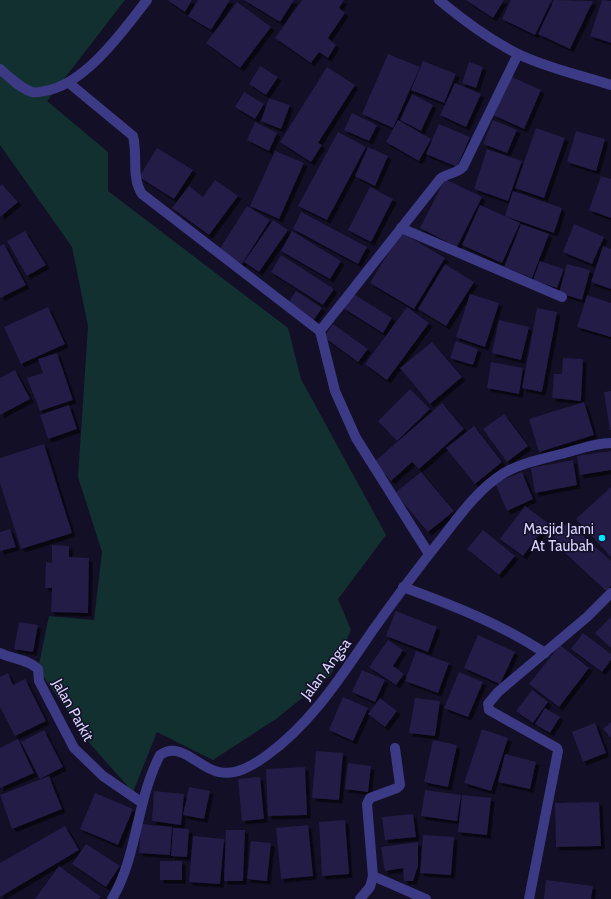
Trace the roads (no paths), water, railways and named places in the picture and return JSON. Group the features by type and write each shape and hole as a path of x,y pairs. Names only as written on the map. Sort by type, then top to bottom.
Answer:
{"street":[{"path":"0,69 16,83 33,93 52,90 69,84 112,45 147,0"},
{"path":"439,0 473,26 518,54 564,71 611,85"},
{"path":"320,331 440,180 445,175 458,172 463,167 518,54"},
{"path":"69,84 133,136 136,147 137,185 142,194 320,331 335,391 356,438 429,554"},
{"path":"401,228 562,297"},
{"name":"Jalan Angsa","path":"112,899 128,859 141,802 154,766 160,755 166,751 177,751 185,754 209,770 220,773 232,772 247,768 266,756 291,735 317,709 342,677 403,587 466,507 488,485 504,473 522,465 580,449 611,443"},
{"path":"403,587 486,620 530,643 545,653"},
{"path":"530,899 558,751 557,748 488,708 490,700 587,618 611,593"},
{"name":"Jalan Parkit","path":"0,653 10,658 33,664 38,669 39,681 74,748 103,776 141,802"},
{"path":"360,899 370,887 373,876 367,804 370,798 397,788 400,785 395,748"},
{"path":"373,876 426,899"}],"place":[{"name":"Masjid Jami At Taubah","path":"602,538"}]}
